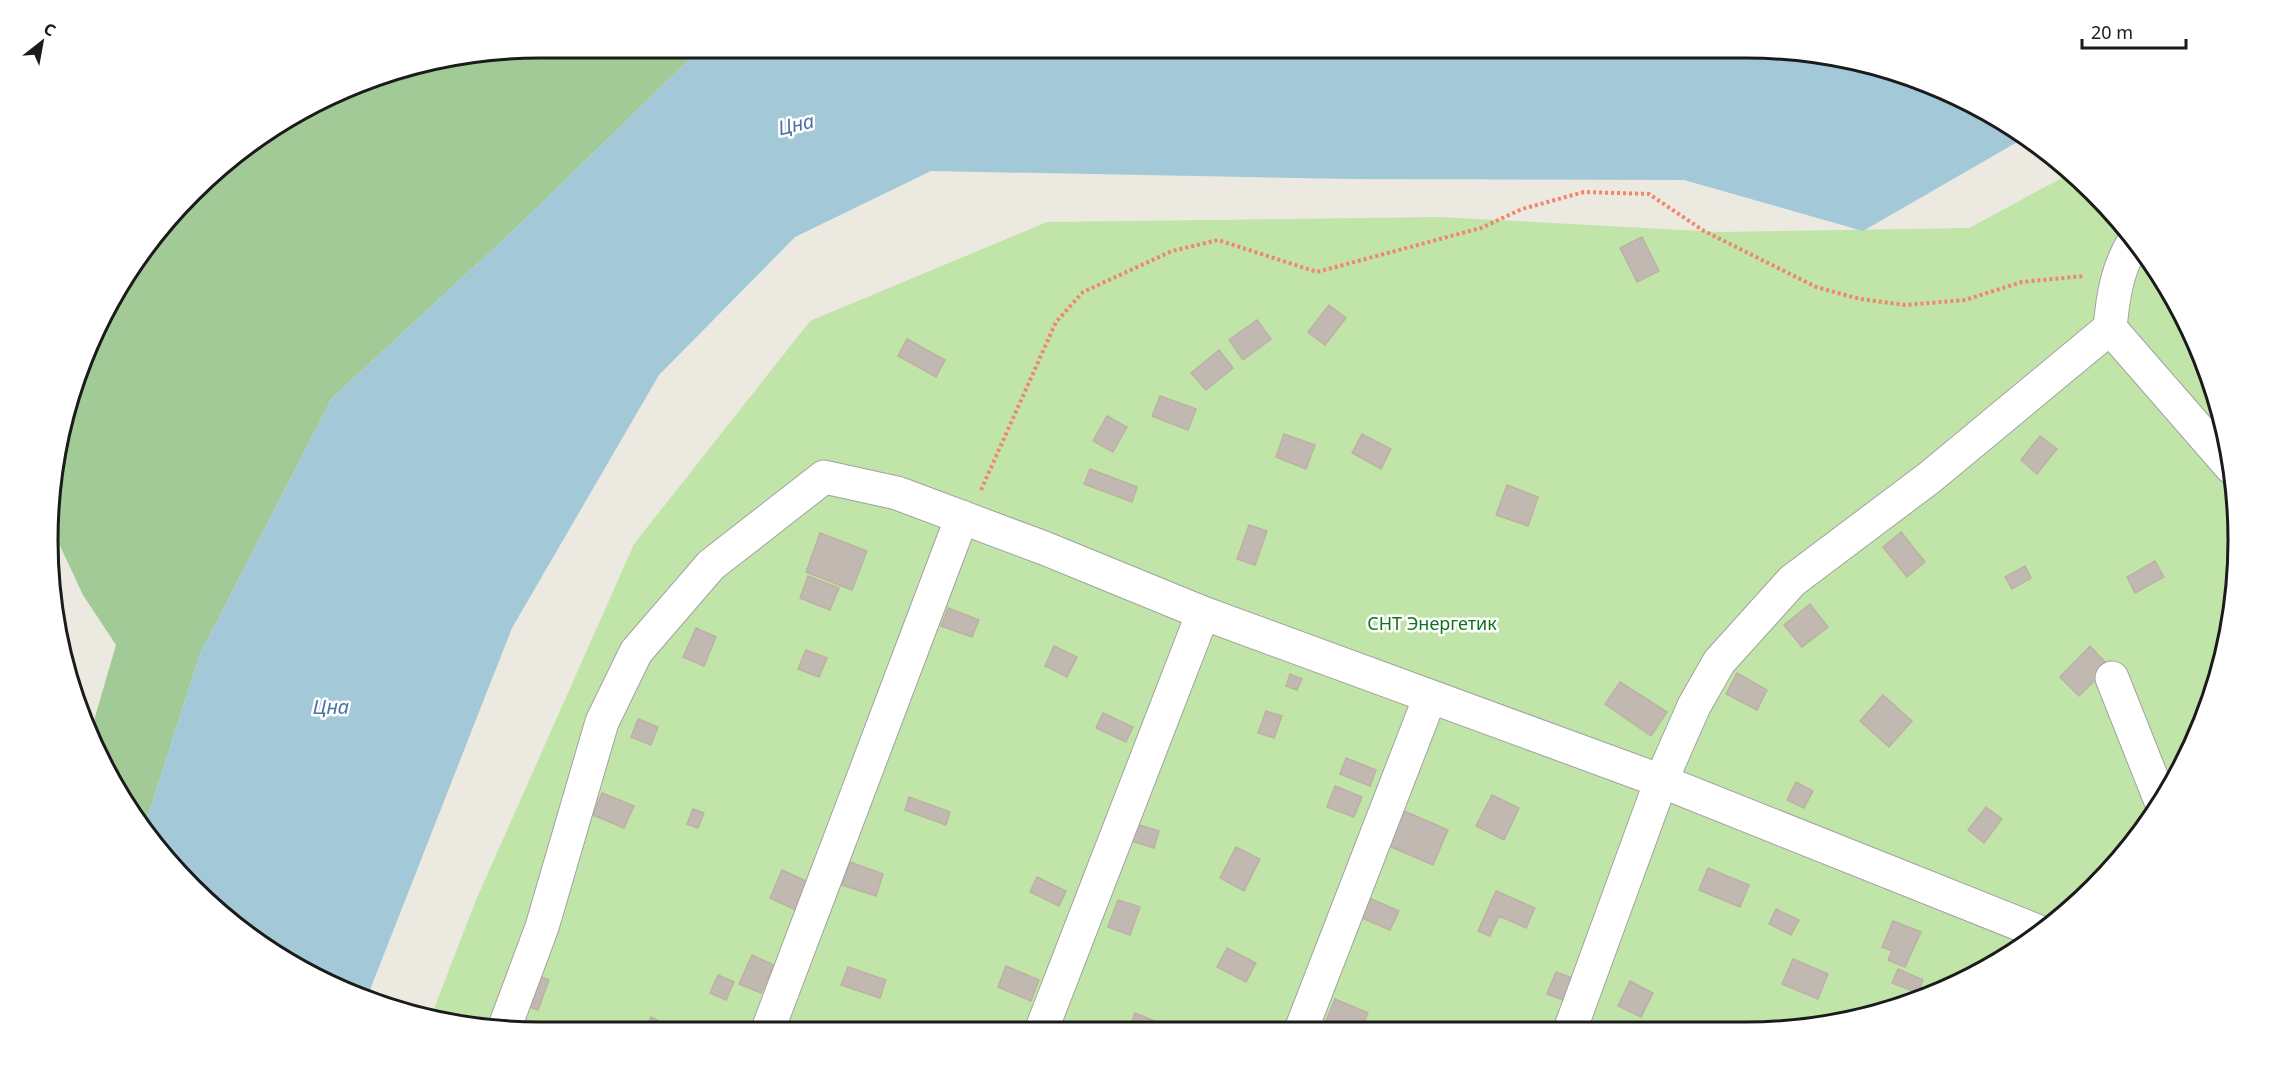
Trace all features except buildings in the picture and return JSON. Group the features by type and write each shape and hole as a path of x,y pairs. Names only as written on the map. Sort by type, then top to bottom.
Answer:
{"lane":[{"path":"1573,1022 1661,781 1694,706 1719,662 1792,581 1938,471 2109,328 2113,296 2128,253"},
{"path":"2109,328 2219,454"},
{"path":"507,1021 542,927 602,722 636,652 711,565 824,477 897,493 962,517 1203,613 1661,781 2031,929"},
{"path":"771,1022 962,517"},
{"path":"1044,1022 1203,613"},
{"path":"2112,678 2157,791"},
{"path":"1304,1022 1430,697"}],"path":[{"path":"962,517 981,489 1056,322 1083,292 1172,251 1218,240 1317,273 1481,228 1522,209 1584,192 1649,194 1704,231 1816,287 1860,299 1894,303 1965,300 2022,282 2076,278 2110,271 2128,253"}],"green space":[{"path":"540,58 691,58 517,227 332,398 200,654 147,818 123,782 94,721 116,645 83,595 58,540 68,446 84,386 108,327 140,273 178,223 223,178 273,140 327,108 356,95 416,75 478,63"},
{"name":"СНТ Энергетик","path":"2062,178 2108,223 2128,247 2178,327 2202,386 2218,446 2228,540 2223,603 2211,665 2191,725 2163,782 2128,834 2108,858 2063,903 2013,941 1959,973 1900,997 1840,1013 1777,1021 1746,1022 540,1022 478,1018 433,1010 476,900 634,544 810,321 1047,222 1440,217 1720,232 1969,228"}],"water":[{"name":"Цна","path":"691,58 1746,58 1840,68 1900,84 1959,108 2017,142 1863,231 1684,180 1352,179 931,171 795,237 659,375 512,628 370,991 299,958 247,923 223,903 178,858 147,818 200,654 332,398 517,227"}]}
